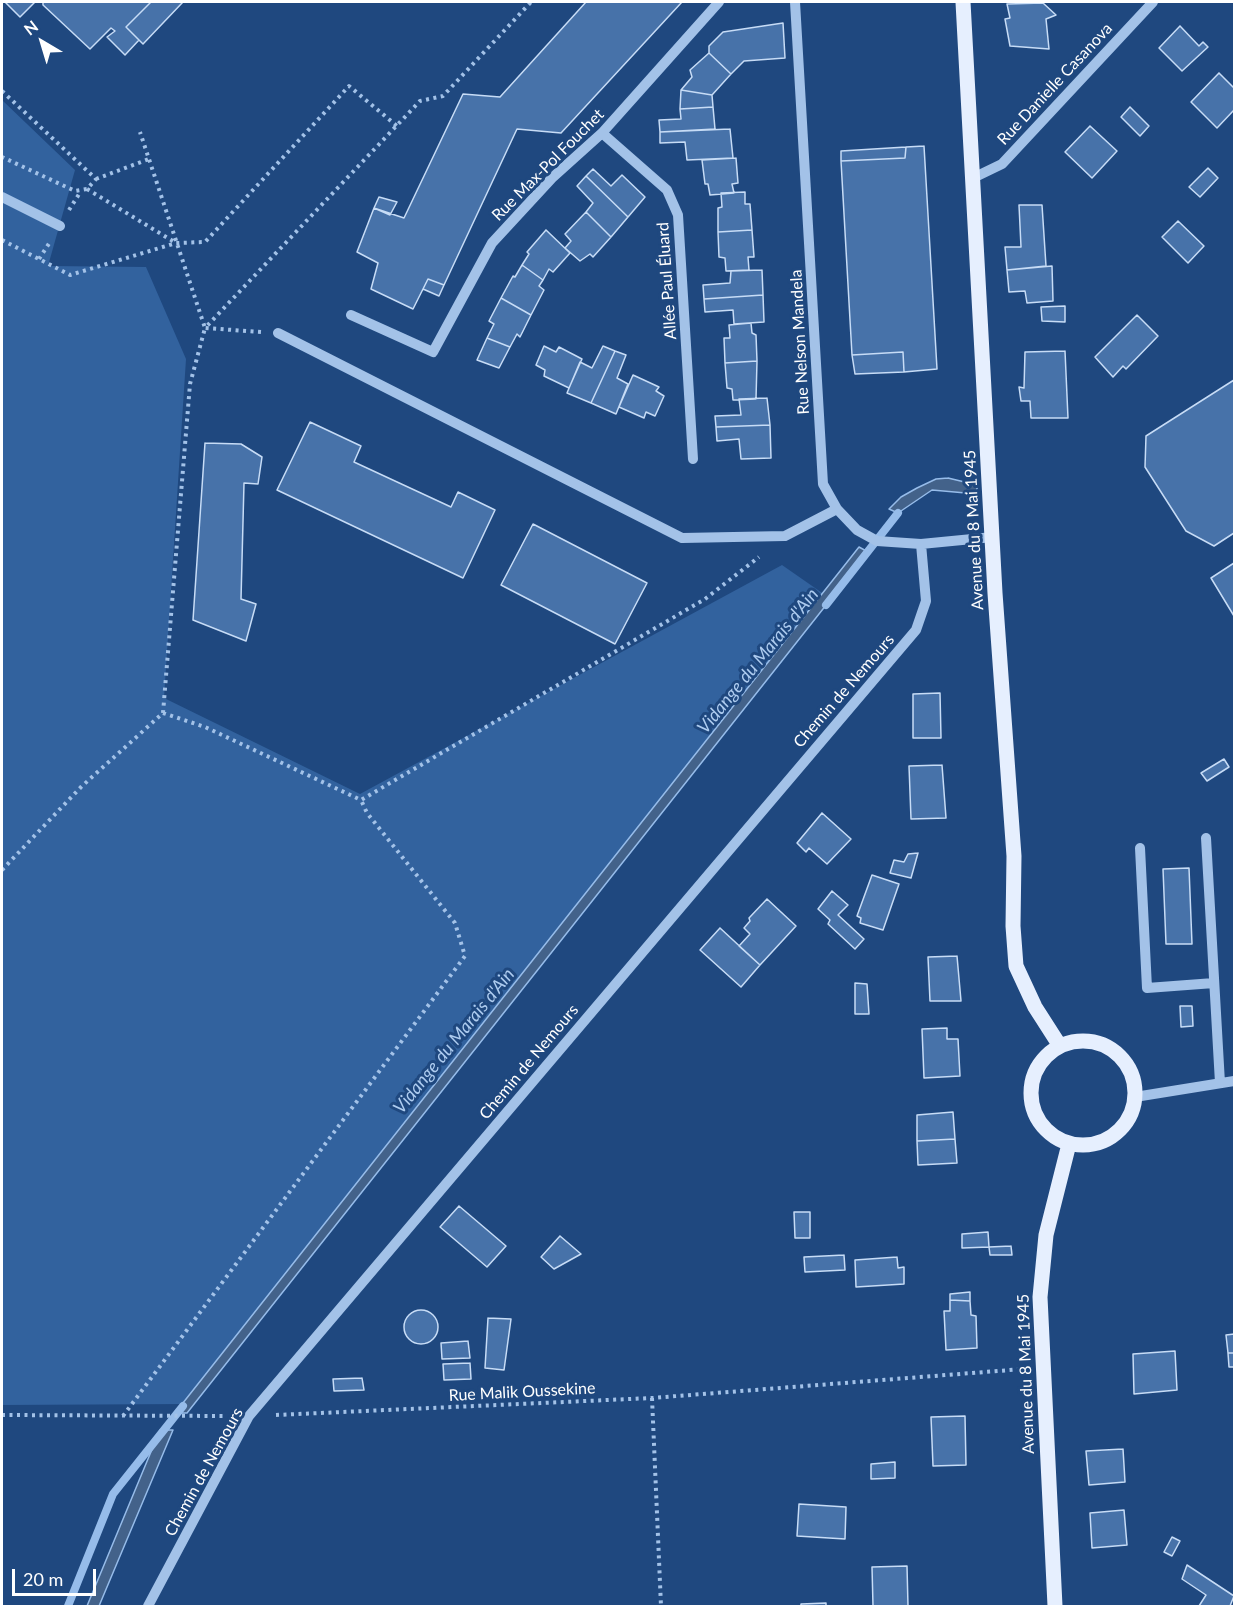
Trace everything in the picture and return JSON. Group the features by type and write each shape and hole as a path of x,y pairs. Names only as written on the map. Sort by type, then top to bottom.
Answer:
{"main road":[{"name":"Avenue du 8 Mai 1945","path":"963,2 1013,845 1016,966 1035,1007 1059,1046"},
{"path":"1074,1042 1090,1042 1105,1046 1118,1054 1128,1067 1134,1081 1135,1096 1132,1112 1113,1136 1099,1143 1084,1146 1069,1144 1054,1138 1042,1127 1034,1114 1030,1099 1031,1083 1037,1068 1047,1055 1059,1046 1074,1042"},
{"name":"Avenue du 8 Mai 1945","path":"1055,1606 1040,1297 1046,1235 1069,1144"}],"street":[{"name":"Rue Max-Pol Fouchet","path":"351,315 433,352 492,243 552,178 602,133 719,2"},
{"name":"Rue Nelson Mandela","path":"795,2 823,484 837,509 857,530 877,541 921,544 993,537"},
{"name":"Rue Danielle Casanova","path":"973,178 1002,164 1153,2"},
{"name":"Allée Paul Éluard","path":"602,133 667,190 678,215 693,459"},
{"path":"2,197 60,226"},
{"path":"278,333 682,538 785,536 837,509"},
{"name":"Chemin de Nemours","path":"148,1606 249,1416 916,630 926,601 921,544"},
{"path":"1206,838 1220,1083"},
{"path":"1140,848 1147,987 1214,983"},
{"path":"1135,1096 1234,1081"}],"path":[{"path":"2,870 81,787 163,713 190,384 205,328 420,101 443,96 531,2"},
{"path":"2,240 70,275 176,243 205,242 349,86 397,126"},
{"path":"2,91 96,179"},
{"path":"140,132 205,328"},
{"path":"2,157 75,192 87,189 96,179 149,159"},
{"path":"87,189 176,243"},
{"path":"205,328 278,333"},
{"path":"361,800 705,599 785,536"},
{"path":"123,1416 465,956 455,923 367,813 361,800 205,727 163,713"},
{"name":"Rue Malik Oussekine","path":"2,1415 249,1416 652,1398 1042,1368"},
{"path":"652,1398 661,1606"}],"shaded area":[{"path":"2,100 75,170 48,266 146,267 186,359 164,698 360,794 782,565 828,597 188,1404 2,1405"},
{"path":"948,478 977,485 977,494 932,490 898,513 889,509 901,497 917,488 936,479"},
{"path":"859,547 868,552 187,1413 175,1413"},
{"path":"160,1430 173,1430 99,1606 87,1606"}],"building":[{"path":"5,2 35,2 20,17"},
{"path":"43,2 151,2 126,27 139,40 125,55 107,37 115,31 111,28 90,49 43,5"},
{"path":"151,2 183,2 143,44 126,27"},
{"path":"586,2 682,2 561,133 517,129 444,285 428,279 413,309 371,289 378,263 357,252 374,208 404,218 463,94 500,97"},
{"path":"1043,3 1056,15 1046,19 1049,49 1010,46 1005,19 1010,18 1007,4"},
{"path":"783,23 785,58 744,61 731,74 709,53 709,46 723,32"},
{"path":"1180,26 1199,46 1203,42 1208,47 1182,71 1159,48"},
{"path":"709,53 731,74 712,95 681,90 692,77 690,70"},
{"path":"1219,73 1234,88 1234,110 1217,128 1191,102"},
{"path":"681,90 712,95 713,107 680,109"},
{"path":"713,107 715,129 660,132 659,120 681,119 680,109"},
{"path":"1130,107 1149,126 1140,136 1121,117"},
{"path":"1090,126 1117,151 1092,178 1065,152"},
{"path":"730,129 733,158 687,160 685,142 660,143 660,132"},
{"path":"924,146 937,369 904,372 903,352 852,355 841,161 905,158 906,147"},
{"path":"906,147 905,158 841,161 841,151"},
{"path":"736,158 738,183 732,184 734,193 710,195 708,184 705,184 702,160"},
{"path":"1208,168 1218,178 1200,197 1189,187"},
{"path":"593,169 611,186 622,175 645,197 628,217 586,176"},
{"path":"586,176 628,217 611,237 586,212 593,203 577,186"},
{"path":"745,192 745,204 750,204 752,230 718,232 718,208 722,207 721,193"},
{"path":"379,197 397,202 390,215 374,208"},
{"path":"1019,205 1042,205 1046,266 1007,270 1005,247 1021,247"},
{"path":"586,212 611,237 593,257 590,254 580,261 565,248 571,241 565,234"},
{"path":"1178,221 1204,246 1188,263 1162,237"},
{"path":"546,230 570,253 553,272 549,269 543,280 522,265 529,254 527,252"},
{"path":"752,230 754,257 748,257 749,270 726,271 725,258 719,257 718,232"},
{"path":"522,265 543,280 539,286 544,290 531,315 501,298"},
{"path":"1052,266 1053,301 1027,303 1025,291 1009,292 1007,270"},
{"path":"762,270 763,295 704,299 703,285 730,283 731,271"},
{"path":"428,279 444,285 439,296 423,289"},
{"path":"763,295 764,322 734,324 733,310 705,312 704,299"},
{"path":"501,298 531,315 520,337 517,334 510,347 487,338 494,324 489,321"},
{"path":"1065,306 1065,322 1042,321 1041,307"},
{"path":"1137,315 1158,336 1126,369 1123,366 1113,377 1095,357"},
{"path":"751,323 752,333 756,335 757,361 725,363 724,338 730,338 729,325"},
{"path":"487,338 510,347 499,368 477,360"},
{"path":"544,346 556,352 559,347 582,359 569,388 544,376 545,370 536,365"},
{"path":"603,346 615,351 591,403 567,393 580,362 592,368"},
{"path":"615,351 626,355 617,378 628,384 616,414 591,403"},
{"path":"1065,351 1068,418 1031,418 1030,401 1021,401 1019,387 1024,388 1025,352"},
{"path":"903,352 904,372 855,374 852,355"},
{"path":"757,361 756,399 733,400 732,389 727,388 725,363"},
{"path":"633,375 659,387 656,391 664,396 655,416 646,412 644,418 619,407"},
{"path":"1234,380 1234,533 1214,546 1186,531 1145,467 1146,436"},
{"path":"767,398 770,425 716,427 715,416 741,415 739,399"},
{"path":"310,422 361,446 354,462 451,507 458,492 495,510 463,578 277,490"},
{"path":"770,425 771,458 741,459 739,439 717,441 716,427"},
{"path":"205,443 241,444 262,457 258,484 244,483 241,599 256,604 246,641 193,620"},
{"path":"533,524 647,583 615,644 501,585"},
{"path":"1234,563 1234,616 1211,578"},
{"path":"940,693 941,738 913,738 913,694"},
{"path":"1224,759 1229,767 1207,781 1201,773"},
{"path":"942,765 946,818 911,819 909,766"},
{"path":"822,813 851,839 827,864 809,848 806,852 797,843"},
{"path":"918,853 911,878 890,873 894,860 904,862 908,854"},
{"path":"1189,868 1192,944 1166,944 1163,869"},
{"path":"872,875 899,884 883,930 860,923 861,918 857,916"},
{"path":"832,891 848,905 838,915 864,939 855,949 828,924 830,920 818,909"},
{"path":"767,899 796,926 760,965 739,946 750,934 744,928 750,921 749,918"},
{"path":"720,928 760,965 741,987 700,950"},
{"path":"957,956 961,1001 930,1001 928,957"},
{"path":"855,983 867,984 869,1014 855,1014"},
{"path":"1180,1006 1192,1006 1193,1026 1181,1027"},
{"path":"947,1028 947,1039 958,1039 960,1076 924,1078 922,1029"},
{"path":"953,1112 955,1139 917,1141 917,1115"},
{"path":"955,1139 957,1163 918,1165 917,1141"},
{"path":"459,1206 506,1246 487,1267 440,1227"},
{"path":"794,1212 810,1212 810,1238 795,1238"},
{"path":"988,1232 989,1247 962,1248 962,1234"},
{"path":"560,1236 581,1254 554,1269 541,1257"},
{"path":"1011,1246 1012,1255 990,1255 989,1247"},
{"path":"844,1255 845,1270 805,1272 804,1257"},
{"path":"897,1257 898,1268 904,1267 904,1284 856,1287 855,1260"},
{"path":"970,1292 970,1301 950,1300 950,1294"},
{"path":"950,1300 970,1301 971,1315 976,1316 977,1348 946,1350 944,1311 950,1311"},
{"path":"421,1310 433,1315 438,1327 433,1339 421,1344 409,1339 404,1327 409,1315"},
{"path":"488,1318 511,1319 504,1370 485,1368"},
{"path":"1234,1334 1234,1353 1228,1353 1226,1335"},
{"path":"468,1341 470,1358 442,1359 441,1343"},
{"path":"1175,1351 1177,1390 1134,1394 1133,1354"},
{"path":"1228,1353 1234,1353 1234,1367 1229,1367"},
{"path":"470,1363 471,1379 444,1380 443,1364"},
{"path":"362,1378 364,1390 334,1391 333,1379"},
{"path":"965,1416 966,1465 933,1466 931,1417"},
{"path":"1123,1449 1125,1482 1089,1485 1086,1451"},
{"path":"895,1462 895,1478 871,1479 871,1464"},
{"path":"799,1504 846,1507 845,1539 797,1536"},
{"path":"1124,1510 1127,1545 1092,1548 1090,1513"},
{"path":"1172,1537 1180,1541 1172,1556 1164,1552"},
{"path":"1187,1565 1234,1596 1230,1606 1199,1606 1206,1595 1182,1579"},
{"path":"907,1566 908,1606 873,1606 872,1567"},
{"path":"826,1603 826,1606 801,1606 801,1604"}],"waterway":[{"name":"Vidange du Marais d'Ain","path":"826,605 898,513"},
{"name":"Vidange du Marais d'Ain","path":"68,1606 113,1494 183,1406"}]}
